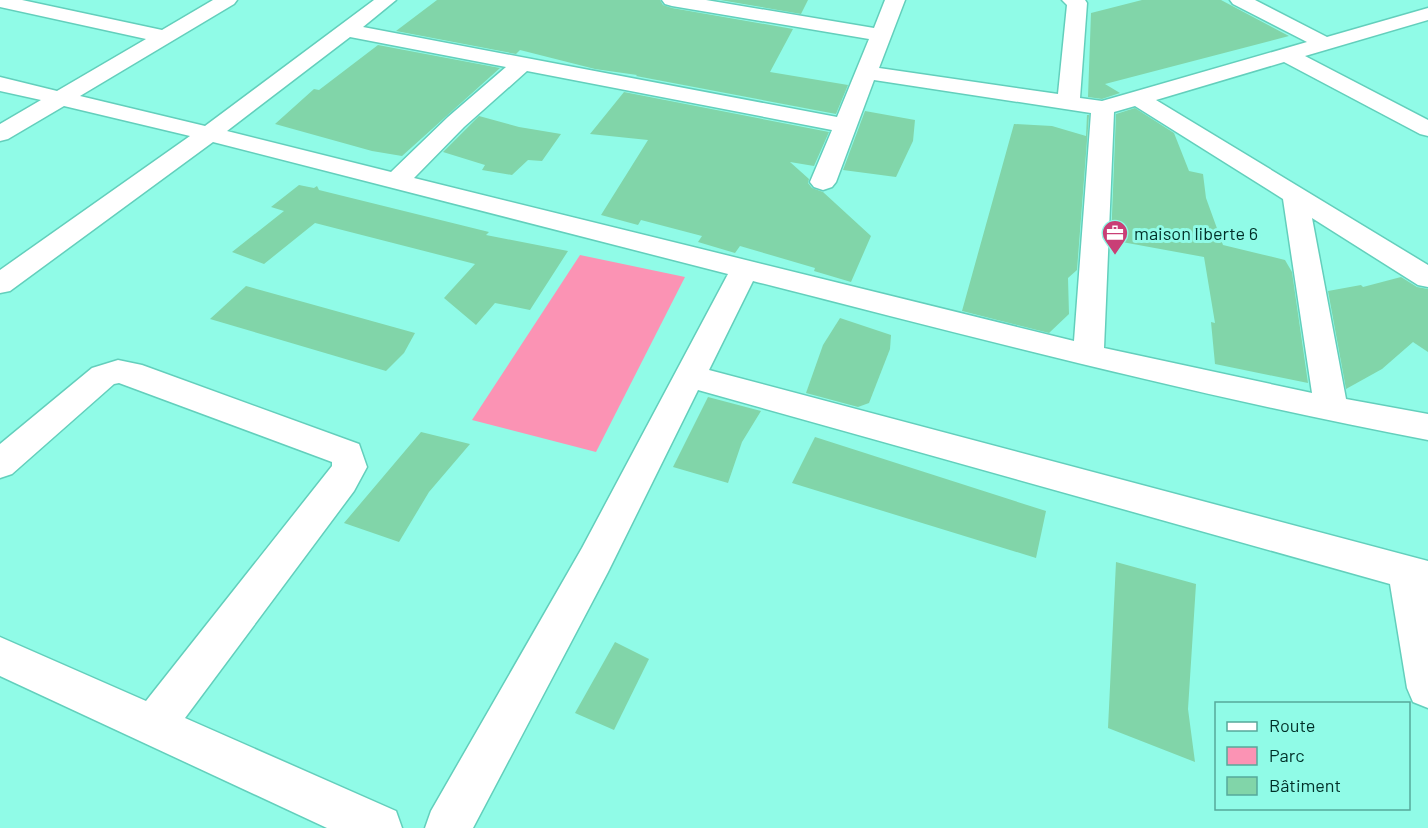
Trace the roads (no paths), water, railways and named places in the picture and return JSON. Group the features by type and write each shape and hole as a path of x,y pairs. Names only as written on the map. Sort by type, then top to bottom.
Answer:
{"street":[{"path":"0,134 227,0"},
{"path":"0,284 209,134 386,0"},
{"path":"672,0 879,35"},
{"path":"823,182 879,35 895,0"},
{"path":"1068,103 1077,3 1072,0"},
{"path":"1240,0 1326,44"},
{"path":"1410,0 1428,8"},
{"path":"0,1 166,36"},
{"path":"865,72 1103,108 1428,15"},
{"path":"1396,24 1428,38"},
{"path":"347,30 845,125"},
{"path":"1286,55 1428,129"},
{"path":"396,181 456,122 521,65"},
{"path":"0,84 209,134 1088,356 1331,410 1428,427"},
{"path":"1138,98 1428,278"},
{"path":"1088,356 1103,108"},
{"path":"1295,195 1331,410"},
{"path":"448,828 595,560 744,270"},
{"path":"0,464 103,376 118,371 131,373 347,454 350,467 342,482 153,726"},
{"path":"689,376 1417,575 1428,688"},
{"path":"6,669 153,726 379,828"}],"place":[{"name":"maison liberte 6","path":"1115,256"}]}
